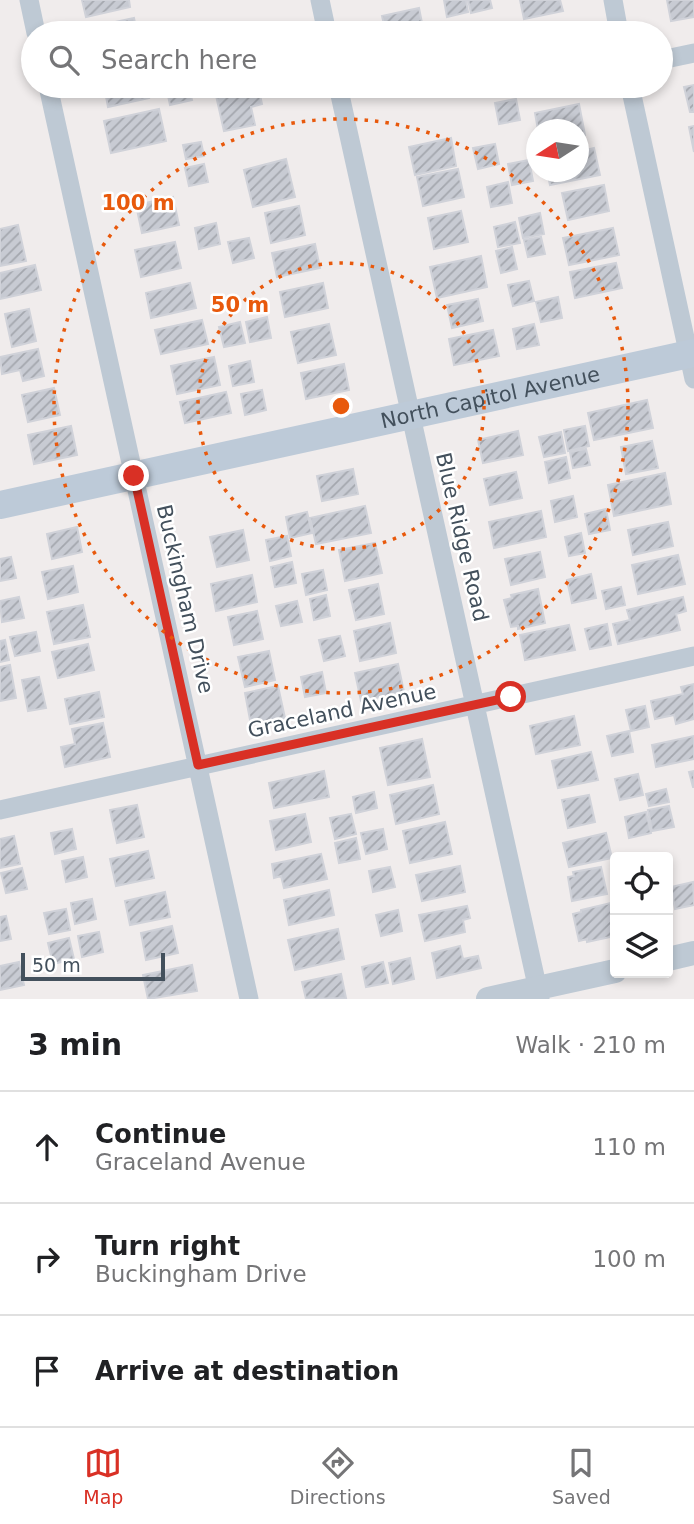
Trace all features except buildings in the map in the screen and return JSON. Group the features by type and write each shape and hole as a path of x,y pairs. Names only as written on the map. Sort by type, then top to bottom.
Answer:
{"main road":[{"name":"North Capitol Avenue","path":"0,505 411,415 692,362"}],"street":[{"path":"29,0 33,21"},
{"path":"320,0 324,21"},
{"path":"613,0 617,21"},
{"path":"673,57 694,52"},
{"name":"Buckingham Drive","path":"51,98 249,999"},
{"name":"Blue Ridge Road","path":"341,98 539,993"},
{"path":"633,98 692,362"},
{"name":"Graceland Avenue","path":"0,810 694,656"},
{"path":"673,958 694,953"},
{"path":"488,999 539,993 610,972"}],"route":[{"path":"134,476 198,765 511,697"}]}
